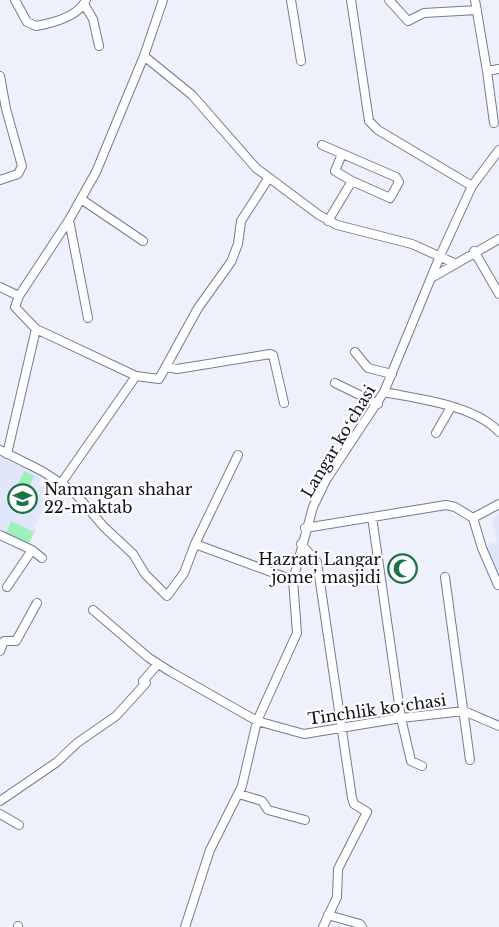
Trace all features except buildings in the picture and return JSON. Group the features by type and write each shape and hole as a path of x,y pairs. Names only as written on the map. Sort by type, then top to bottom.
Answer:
{"street":[{"path":"15,0 27,22 36,26 71,15 85,2 96,26 99,46"},
{"path":"163,0 144,57 96,172 69,220 19,296 15,307 36,329 136,376 159,379 198,308 231,262 241,221 268,179"},
{"path":"291,0 301,60"},
{"path":"351,0 369,122 378,130 472,186"},
{"path":"389,0 408,21 424,13 477,10"},
{"path":"475,0 494,123"},
{"path":"144,57 192,95 268,179 328,221 412,244 454,263"},
{"path":"487,71 499,69"},
{"path":"0,76 3,109 22,166 18,174 0,180"},
{"path":"322,146 342,154 396,177 399,182 390,198 335,171 342,154"},
{"name":"Langar koʻchasi","path":"185,927 210,850 239,794 258,721 297,633 293,580 305,528 326,480 378,404 472,186 499,150"},
{"path":"328,221 352,181"},
{"path":"81,199 142,241"},
{"path":"69,220 88,318"},
{"path":"432,277 474,251 499,239"},
{"path":"474,251 499,294"},
{"path":"0,287 19,296"},
{"path":"36,329 4,452 62,482 133,554 145,574 167,596 170,595 184,573 195,544 238,455"},
{"path":"355,352 368,368 392,374"},
{"path":"167,367 177,369 272,354 284,403"},
{"path":"62,482 136,376"},
{"path":"335,383 378,404"},
{"path":"384,392 451,407 486,420 499,432"},
{"path":"436,434 451,407"},
{"path":"473,518 499,504"},
{"path":"305,528 446,506 455,507 473,518 498,585"},
{"path":"372,517 401,718 411,761 422,766"},
{"path":"0,535 32,550 42,558"},
{"path":"195,544 293,580"},
{"path":"301,544 317,562 352,798 354,804 367,812 338,869 337,897 323,927"},
{"path":"7,587 32,550"},
{"path":"445,577 470,760"},
{"path":"0,651 4,641 16,641 37,603"},
{"name":"Tinchlik koʻchasi","path":"93,610 158,664 258,721 304,734 401,718 464,711 499,726"},
{"path":"0,801 57,762 77,742 116,716 136,696 146,683 143,681 158,664"},
{"path":"239,794 262,801 268,810 305,820"},
{"path":"0,814 19,825"},
{"path":"328,915 360,924 362,927"}],"shaded area":[{"name":"Namangan shahar 22-maktab","path":"0,454 43,474 38,485 46,488 43,497 49,500 34,527 37,529 29,544 0,530"},
{"path":"499,513 499,575 485,545 497,542 492,520"}],"green space":[{"path":"24,471 34,476 25,496 15,491"},
{"path":"11,521 34,532 29,543 6,533"}],"place":[{"name":"Namangan shahar 22-maktab","path":"23,498"},
{"name":"Hazrati Langar jome’ masjidi","path":"402,568"}]}
